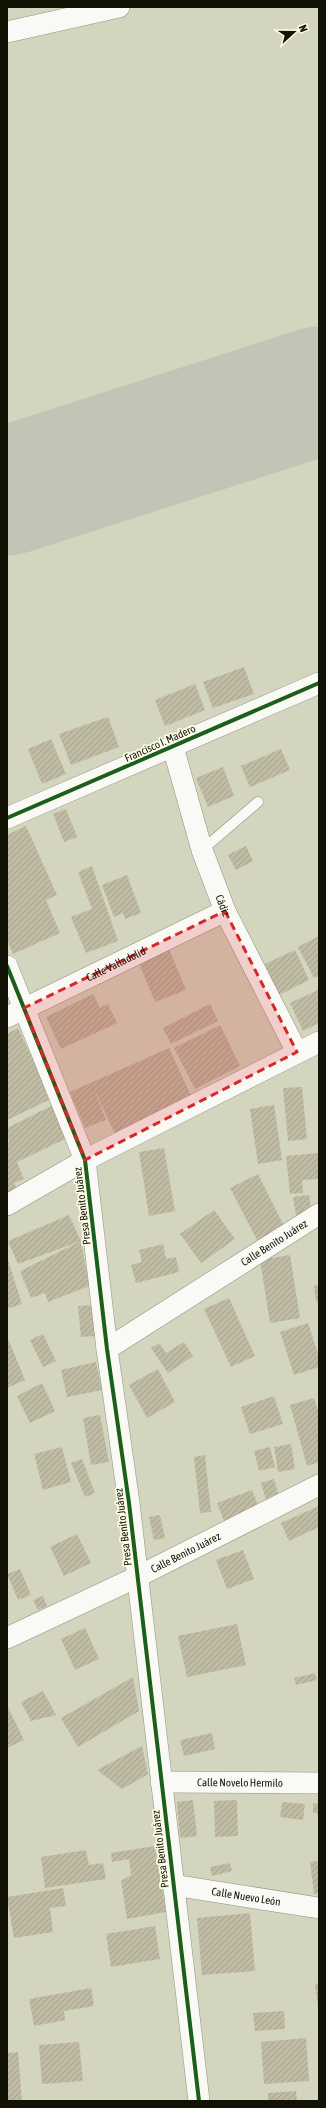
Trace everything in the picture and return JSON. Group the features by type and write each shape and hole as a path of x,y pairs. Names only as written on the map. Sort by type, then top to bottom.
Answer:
{"street":[{"path":"7,32 50,14 119,7"},
{"name":"Francisco I. Madero","path":"7,818 319,683"},
{"name":"Cádiz","path":"173,747 202,850 225,912 297,1052"},
{"name":"Calle Valladolid","path":"15,1012 225,912"},
{"name":"Presa Benito Juárez","path":"7,966 15,1012 85,1160 107,1349 129,1503 199,2101"},
{"path":"7,1204 85,1160 319,1042"},
{"name":"Calle Benito Juárez","path":"107,1349 319,1214"},
{"name":"Calle Benito Juárez","path":"7,1638 137,1577 319,1485"},
{"name":"Calle Novelo Hermilo","path":"161,1782 319,1783"},
{"name":"Calle Nuevo León","path":"174,1885 319,1908"}],"lane":[{"path":"202,850 258,802"}],"highlighted area":[{"path":"225,911 297,1052 85,1160 24,1008"}],"building":[{"path":"244,667 254,694 213,708 203,682"},
{"path":"195,684 205,710 165,726 155,700"},
{"path":"108,717 119,747 71,765 59,734"},
{"path":"51,739 66,774 42,784 28,749"},
{"path":"281,749 290,770 250,787 241,766"},
{"path":"223,767 234,796 208,807 196,778"},
{"path":"66,809 77,837 64,842 53,814"},
{"path":"26,826 57,895 46,900 60,933 13,954 7,940 7,835"},
{"path":"246,846 253,861 236,870 228,855"},
{"path":"92,866 118,941 86,953 71,917 92,909 78,872"},
{"path":"127,875 141,913 125,919 123,913 114,917 102,885"},
{"path":"319,936 319,976 314,978 298,947"},
{"path":"169,949 186,990 155,1002 138,961"},
{"path":"295,950 309,980 279,995 265,964"},
{"path":"318,990 319,1023 303,1031 290,1003"},
{"path":"93,994 100,1008 108,1004 117,1023 61,1049 46,1017"},
{"path":"210,1004 218,1021 171,1044 163,1028"},
{"path":"220,1025 240,1066 195,1089 174,1048"},
{"path":"18,1028 51,1099 7,1120 7,1034"},
{"path":"169,1048 193,1100 116,1136 94,1089 106,1120 85,1128 70,1092"},
{"path":"302,1087 307,1139 288,1141 283,1088"},
{"path":"53,1105 67,1138 17,1162 24,1179 14,1183 17,1189 7,1194 7,1144 9,1143 7,1128"},
{"path":"274,1105 282,1160 258,1164 250,1109"},
{"path":"164,1148 175,1211 149,1216 139,1152"},
{"path":"319,1153 319,1179 302,1180 303,1193 290,1194 286,1156"},
{"path":"258,1174 286,1230 259,1244 230,1188"},
{"path":"309,1195 312,1214 296,1216 293,1197"},
{"path":"214,1210 235,1239 201,1263 180,1234"},
{"path":"69,1215 81,1241 18,1264 8,1241"},
{"path":"81,1241 89,1286 48,1302 45,1293 31,1298 20,1271"},
{"path":"163,1244 166,1259 176,1257 179,1272 136,1283 131,1265 142,1262 139,1250"},
{"path":"290,1255 300,1318 270,1323 260,1260"},
{"path":"7,1257 22,1304 7,1309"},
{"path":"319,1285 319,1302 316,1302 314,1286"},
{"path":"229,1298 255,1356 231,1367 204,1309"},
{"path":"92,1305 95,1336 81,1337 78,1306"},
{"path":"308,1323 319,1357 319,1367 294,1375 280,1332"},
{"path":"43,1334 56,1361 43,1367 30,1340"},
{"path":"7,1341 9,1341 25,1380 7,1388"},
{"path":"184,1342 193,1356 168,1373 151,1348 159,1343 166,1353"},
{"path":"96,1362 102,1390 67,1397 61,1370"},
{"path":"158,1369 175,1402 147,1418 129,1385"},
{"path":"42,1383 55,1411 30,1423 17,1396"},
{"path":"274,1396 283,1424 250,1434 241,1407"},
{"path":"314,1398 319,1414 319,1462 307,1466 290,1405"},
{"path":"100,1415 109,1462 91,1465 83,1418"},
{"path":"291,1444 295,1469 278,1472 274,1447"},
{"path":"62,1447 71,1482 43,1490 34,1454"},
{"path":"270,1447 275,1467 259,1471 254,1451"},
{"path":"205,1455 211,1512 200,1513 194,1457"},
{"path":"82,1459 95,1493 85,1497 71,1463"},
{"path":"274,1479 279,1497 266,1500 261,1483"},
{"path":"252,1490 259,1508 224,1521 217,1503"},
{"path":"319,1506 319,1527 289,1541 281,1523"},
{"path":"160,1515 165,1538 154,1540 149,1517"},
{"path":"77,1534 91,1563 64,1576 50,1547"},
{"path":"243,1550 254,1579 227,1589 216,1560"},
{"path":"20,1569 31,1595 18,1600 7,1574"},
{"path":"43,1596 47,1606 38,1610 33,1600"},
{"path":"237,1624 246,1665 187,1677 178,1636"},
{"path":"85,1628 99,1659 75,1670 61,1639"},
{"path":"315,1673 317,1680 296,1685 294,1678"},
{"path":"133,1677 139,1711 78,1747 61,1718"},
{"path":"43,1691 56,1715 31,1721 21,1702"},
{"path":"7,1705 24,1740 7,1748"},
{"path":"212,1733 215,1749 184,1756 180,1740"},
{"path":"142,1746 148,1774 122,1789 97,1770"},
{"path":"193,1800 197,1836 180,1838 177,1802"},
{"path":"237,1800 238,1836 215,1837 214,1801"},
{"path":"282,1802 305,1804 303,1820 280,1817"},
{"path":"319,1803 319,1813 313,1813 313,1804"},
{"path":"155,1846 166,1912 127,1919 121,1881 131,1875 129,1859 112,1862 111,1853"},
{"path":"86,1850 89,1865 103,1863 106,1879 45,1888 41,1857"},
{"path":"319,1861 319,1893 314,1894 310,1862"},
{"path":"230,1863 232,1871 212,1876 210,1867"},
{"path":"63,1888 66,1906 50,1908 53,1932 14,1938 7,1897"},
{"path":"250,1913 255,1971 202,1975 197,1918"},
{"path":"155,1926 160,1959 111,1967 106,1934"},
{"path":"319,1983 319,2007 318,2008 315,1984"},
{"path":"91,1988 94,2006 64,2011 65,2020 34,2026 29,1999"},
{"path":"284,2011 285,2029 255,2031 253,2013"},
{"path":"306,2038 309,2081 264,2084 261,2042"},
{"path":"79,2042 83,2081 42,2084 39,2045"},
{"path":"18,2052 22,2101 7,2101 7,2053"},
{"path":"296,2091 297,2101 268,2101 268,2093"}],"runway":[{"path":"7,491 319,391"}],"cycle path":[{"path":"7,818 319,683"},
{"path":"7,966 85,1160 107,1349 129,1503 199,2101"}]}
